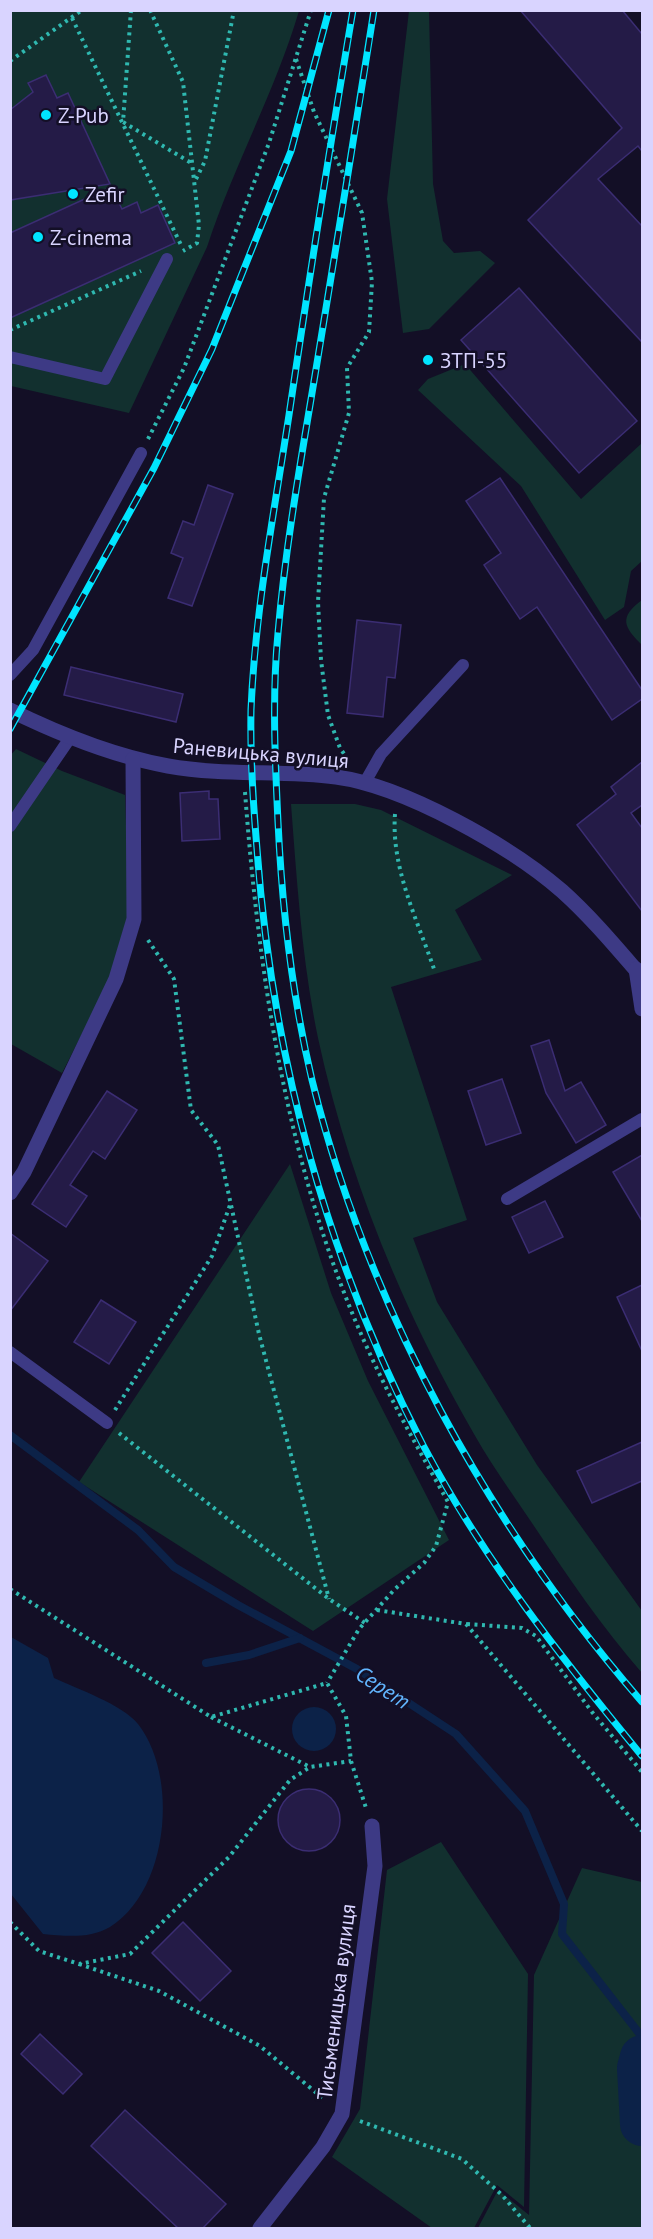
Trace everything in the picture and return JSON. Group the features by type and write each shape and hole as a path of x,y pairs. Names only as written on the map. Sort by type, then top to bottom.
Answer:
{"street":[{"name":"Раневицька вулиця","path":"10,710 70,738 134,759 171,766 338,777 399,795 444,816 529,866 561,890 598,925 639,973 642,1009"},
{"path":"10,1192 24,1172 116,979 134,919 134,759"},
{"name":"Тисьменицька вулиця","path":"260,2229 323,2147 342,2114 375,1866 372,1826"}],"lane":[{"path":"10,357 105,379 167,259"},
{"path":"10,675 33,650 141,453"},
{"path":"364,784 381,754 463,665"},
{"path":"10,826 70,738"},
{"path":"507,1199 642,1119"},
{"path":"10,1352 107,1423"}],"path":[{"path":"10,62 82,10"},
{"path":"123,122 131,10"},
{"path":"10,330 167,259 197,243 200,225 183,81 150,10"},
{"path":"195,180 205,161 234,10"},
{"path":"141,453 184,368 269,143 311,10"},
{"path":"72,18 183,251"},
{"path":"296,59 314,112 362,213 372,282 369,332 347,368 349,413 324,498 318,602 321,660 328,715 340,748 364,784"},
{"path":"123,122 193,164"},
{"path":"211,1717 327,1683 359,1629 424,1563 436,1546 448,1502 378,1372 343,1288 311,1194 284,1091 271,1025 253,893 245,789"},
{"path":"399,795 394,829 397,858 434,969"},
{"path":"134,919 174,979 191,1110 218,1145 259,1334 329,1599"},
{"path":"231,1204 212,1256 107,1423 329,1599 365,1623"},
{"path":"10,1588 211,1717 310,1767"},
{"path":"377,1610 466,1624 522,1628 536,1636 592,1712 642,1772"},
{"path":"466,1624 642,1831"},
{"path":"327,1683 346,1716 351,1761 372,1826"},
{"path":"79,1964 130,1954 229,1857 290,1780 310,1767 351,1761"},
{"path":"10,1922 39,1952 159,1991 260,2046 342,2114 462,2159 502,2195 530,2229"}],"green space":[{"path":"11,11 299,11 278,71 217,217 207,247 129,413 11,386"},
{"path":"409,11 429,11 433,184 443,241 454,253 480,251 495,263 429,329 403,333 387,199"},
{"path":"465,364 581,499 642,443 642,561 631,571 624,607 605,620 521,486 418,390 428,379"},
{"path":"642,600 642,645 631,633 626,622 629,612"},
{"path":"16,749 62,771 125,795 129,916 111,977 62,1073 11,1044 10,756"},
{"path":"291,804 355,804 381,810 512,875 455,910 482,960 391,987 467,1220 413,1238 437,1302 537,1465 642,1611 642,1673 573,1583 481,1446 424,1340 381,1242 345,1141 330,1090 312,1009 304,951"},
{"path":"290,1164 331,1293 368,1381 449,1540 313,1631 79,1482"},
{"path":"441,1842 528,1974 524,2207 497,2185 474,2228 432,2228 332,2157 360,2109 387,1870"},
{"path":"582,1868 642,1882 642,2228 478,2228 498,2190 529,2215 534,1975"}],"water":[{"path":"11,1637 48,1658 54,1678 110,1704 131,1717 151,1746 159,1772 163,1801 162,1831 156,1860 145,1887 130,1910 102,1931 77,1936 43,1934 11,1894"},
{"path":"314,1707 329,1714 336,1729 329,1744 314,1751 299,1744 292,1729 299,1714"}],"building":[{"path":"520,10 622,10 642,34 642,151 638,146 598,179 642,226 642,342 528,220 622,128"},
{"path":"46,75 57,98 68,93 110,184 10,200 10,110 33,92 28,83"},
{"path":"111,187 122,209 137,202 141,213 158,205 175,243 10,318 10,233"},
{"path":"519,288 637,421 579,473 461,340"},
{"path":"500,478 642,690 642,699 612,720 537,607 520,619 484,565 501,553 466,501"},
{"path":"208,485 233,494 192,606 168,598 183,558 171,553 183,521 194,525"},
{"path":"357,620 401,625 395,678 387,677 383,717 347,713"},
{"path":"71,667 183,694 176,722 64,695"},
{"path":"642,762 642,805 631,813 642,828 642,911 577,825 616,794 611,787"},
{"path":"209,791 209,799 218,799 220,839 182,841 180,793"},
{"path":"549,1040 565,1091 581,1082 606,1125 576,1143 546,1093 531,1046"},
{"path":"502,1079 521,1133 486,1145 468,1091"},
{"path":"107,1091 137,1110 105,1159 93,1151 70,1185 87,1196 66,1227 32,1204"},
{"path":"642,1155 642,1221 613,1172"},
{"path":"545,1201 563,1237 529,1253 512,1217"},
{"path":"10,1233 48,1261 10,1311"},
{"path":"642,1285 642,1351 617,1297"},
{"path":"101,1300 136,1322 109,1364 74,1342"},
{"path":"642,1442 642,1481 592,1503 577,1471"},
{"path":"309,1789 321,1791 331,1798 338,1808 340,1820 338,1832 331,1842 321,1849 309,1851 297,1849 287,1842 280,1832 278,1820 280,1808 287,1798 297,1791"},
{"path":"183,1922 231,1971 200,2001 152,1953"},
{"path":"40,2034 82,2074 63,2094 21,2054"},
{"path":"125,2110 226,2204 202,2229 179,2229 91,2146"}],"waterway":[{"name":"Серет","path":"10,1435 138,1530 174,1567 238,1605 357,1669 456,1734 525,1811 564,1904 562,1934 642,2037"},
{"path":"206,1663 249,1655 300,1638"},
{"path":"642,2057 639,2068 642,2124"}],"railway":[{"path":"10,729 154,468 212,349 291,151 329,10"},
{"path":"353,10 266,562 253,673 251,762 254,814 265,927 276,1004 291,1080 332,1230 389,1375 423,1445 446,1487 497,1567 553,1645 642,1756"},
{"path":"374,10 295,495 276,656 275,751 280,854 294,984 312,1080 336,1165 366,1249 401,1331 441,1410 485,1488 534,1563 586,1634 642,1702"}],"place":[{"name":"Z-Pub","path":"46,115"},
{"name":"Zefir","path":"73,194"},
{"name":"Z-cinema","path":"38,237"},
{"name":"ЗТП-55","path":"428,360"}]}
